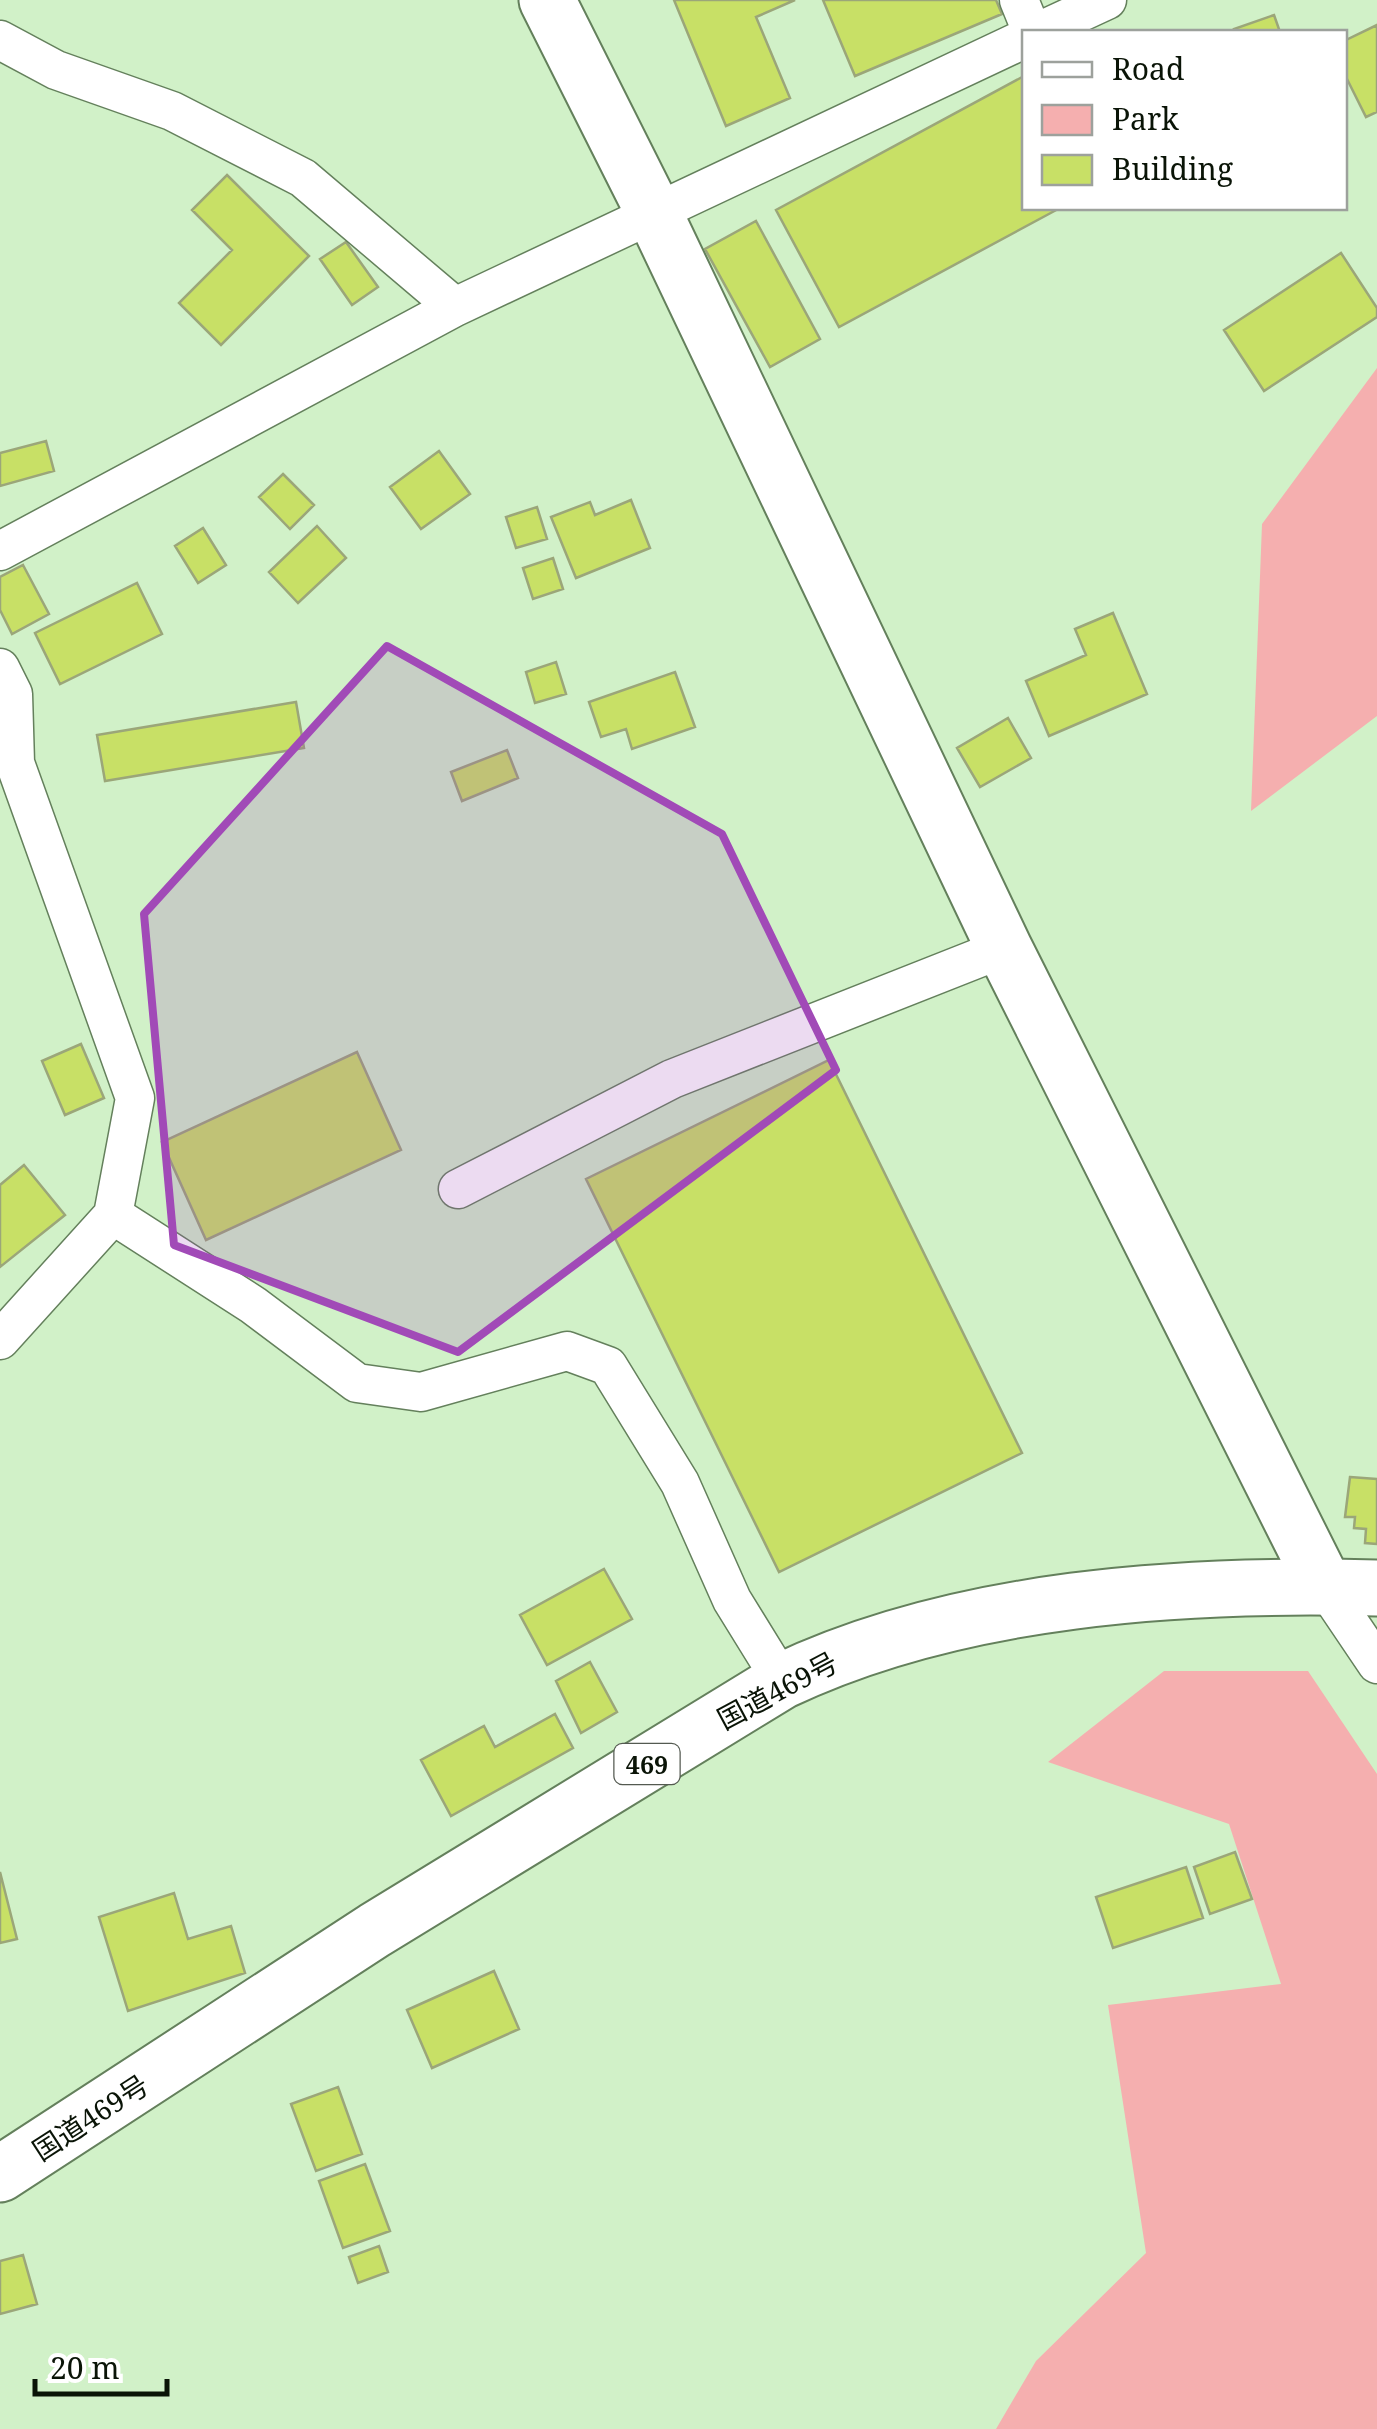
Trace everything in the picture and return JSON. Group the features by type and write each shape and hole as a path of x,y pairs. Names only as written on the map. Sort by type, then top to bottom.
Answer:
{"main road":[{"path":"547,0 654,214 1004,948 1351,1588"},
{"name":"国道469号","path":"0,2174 375,1930 782,1681 845,1654 973,1616 1137,1595 1351,1588"}],"street":[{"path":"1019,0 1034,30"},
{"path":"1040,30 1107,0"},
{"path":"0,40 56,70 172,111 303,178 455,306"},
{"path":"0,550 455,306 1022,40"},
{"path":"0,668 13,694 15,763 135,1098 113,1215 0,1340"},
{"path":"458,1190 672,1079 1004,948"},
{"path":"113,1215 253,1305 356,1383 421,1392 567,1351 608,1366 680,1483 732,1600 782,1681"},
{"path":"1351,1588 1377,1664"}],"highlighted area":[{"path":"387,646 722,834 836,1070 458,1352 174,1245 144,914"}],"green space":[{"path":"1377,368 1377,716 1251,811 1262,524"},
{"path":"1164,1671 1308,1671 1377,1774 1377,2429 996,2429 1036,2361 1146,2253 1108,2005 1281,1984 1229,1824 1048,1762"}],"building":[{"path":"674,0 795,0 756,17 790,98 726,126"},
{"path":"823,0 996,0 1002,14 855,76"},
{"path":"1274,15 1279,30 1234,30"},
{"path":"1377,25 1377,112 1366,117 1347,79 1347,40"},
{"path":"1022,77 1022,210 1056,210 839,327 776,210"},
{"path":"227,175 309,256 221,345 179,303 232,250 192,210"},
{"path":"756,221 820,339 770,367 705,249"},
{"path":"346,242 378,287 352,305 320,259"},
{"path":"1341,253 1377,308 1377,317 1264,391 1224,330"},
{"path":"46,441 54,471 0,486 0,453"},
{"path":"439,451 470,494 421,529 390,487"},
{"path":"283,474 314,505 290,529 259,497"},
{"path":"631,500 650,548 576,578 551,517 590,502 595,515"},
{"path":"537,507 547,539 516,548 506,517"},
{"path":"317,526 346,558 298,603 269,572"},
{"path":"203,528 226,565 198,583 175,546"},
{"path":"553,558 563,589 533,599 523,568"},
{"path":"23,565 49,614 12,634 0,610 0,577"},
{"path":"137,583 162,634 60,684 35,633"},
{"path":"1113,613 1147,694 1049,736 1026,681 1086,655 1075,629"},
{"path":"556,662 566,694 535,703 526,672"},
{"path":"675,672 695,727 632,749 626,729 601,737 589,702"},
{"path":"296,702 304,748 105,781 97,735"},
{"path":"1008,718 1031,758 980,787 957,748"},
{"path":"507,750 518,778 462,801 451,772"},
{"path":"81,1044 104,1098 65,1115 42,1061"},
{"path":"357,1052 401,1150 206,1240 162,1142"},
{"path":"829,1060 1022,1453 779,1572 586,1179"},
{"path":"24,1165 65,1215 0,1267 0,1185"},
{"path":"1350,1477 1377,1479 1377,1544 1365,1543 1366,1529 1354,1528 1355,1517 1345,1517"},
{"path":"604,1569 632,1619 547,1665 520,1615"},
{"path":"590,1662 617,1712 581,1733 556,1681"},
{"path":"555,1714 573,1748 451,1816 421,1760 484,1726 495,1747"},
{"path":"1235,1852 1252,1899 1210,1914 1194,1867"},
{"path":"1186,1867 1203,1918 1113,1948 1096,1897"},
{"path":"0,1872 17,1939 0,1943"},
{"path":"174,1893 188,1939 231,1926 245,1973 128,2011 99,1917"},
{"path":"494,1971 519,2029 432,2068 407,2010"},
{"path":"338,2087 362,2154 316,2171 291,2104"},
{"path":"365,2164 390,2231 343,2248 319,2181"},
{"path":"379,2246 388,2272 358,2283 349,2257"},
{"path":"23,2255 37,2304 0,2314 0,2261"}]}
